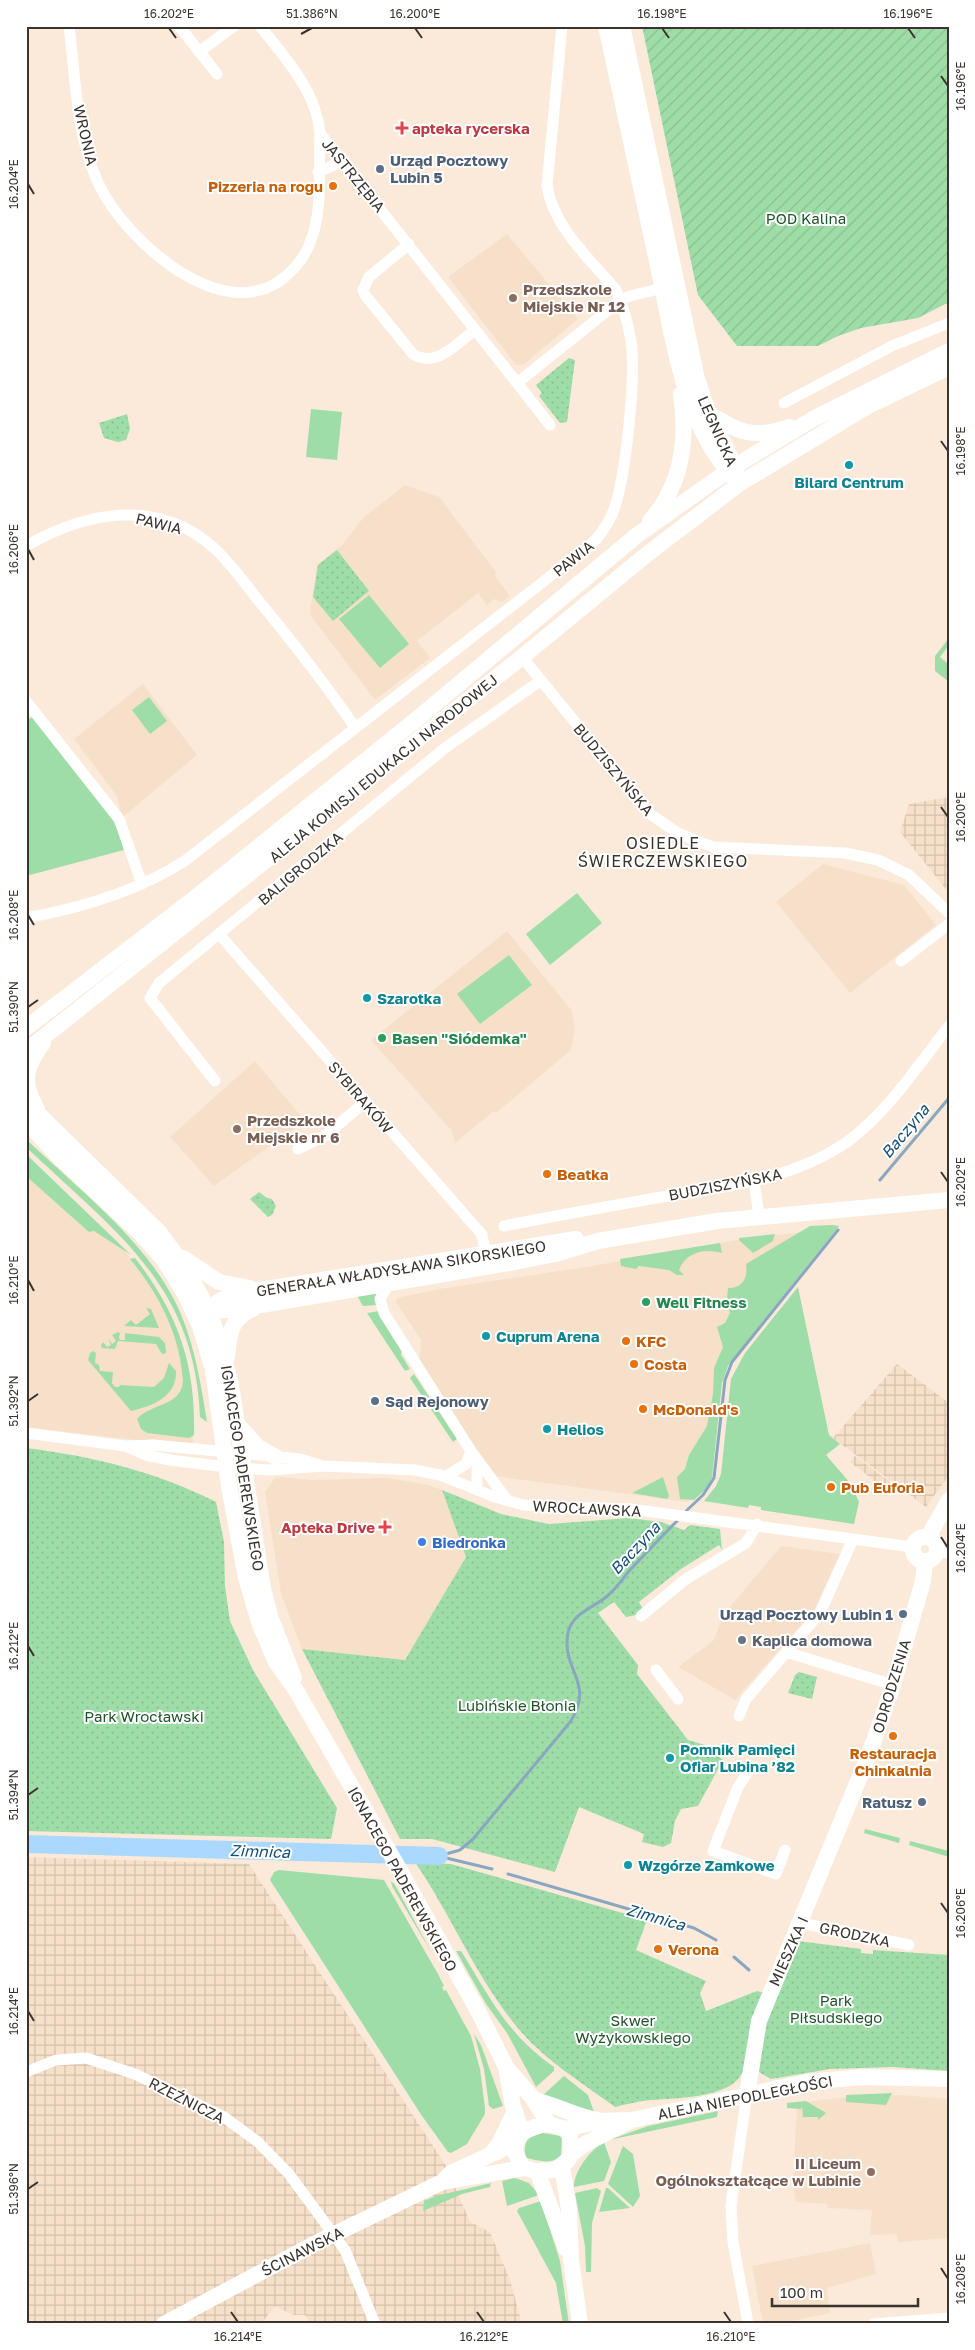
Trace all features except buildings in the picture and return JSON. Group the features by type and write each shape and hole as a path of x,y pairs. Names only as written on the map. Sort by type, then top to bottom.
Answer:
{"main road":[{"name":"LEGNICKA","path":"606,26 663,288 677,362 701,426 731,468"},
{"name":"LEGNICKA","path":"622,26 697,380 709,414 739,484"},
{"path":"636,536 731,468 812,419 949,352"},
{"path":"636,536 665,500 676,477 683,452 684,415 677,362"},
{"name":"ALEJA KOMISJI EDUKACJI NARODOWEJ","path":"26,1051 522,657 646,555 739,484 868,406 949,367"},
{"path":"709,414 736,430 761,434 812,419"},
{"name":"ALEJA KOMISJI EDUKACJI NARODOWEJ","path":"29,1025 196,897 417,719 636,536"},
{"path":"34,1118 27,1089 27,1073 32,1058 54,1030"},
{"name":"IGNACEGO PADEREWSKIEGO","path":"26,1102 34,1118 61,1159 140,1232 164,1260 188,1299 200,1326 213,1370 225,1460 250,1595 260,1625 276,1662 297,1692 398,1867 506,2068 534,2100 549,2124"},
{"name":"IGNACEGO PADEREWSKIEGO","path":"34,1118 131,1202 175,1252 207,1310 226,1365 239,1426 242,1461 263,1589 271,1619 289,1663 297,1692"},
{"name":"GENERAŁA WŁADYSŁAWA SIKORSKIEGO","path":"207,1310 217,1301 389,1284 576,1239 598,1241 759,1215 949,1200"},
{"path":"175,1252 219,1282 260,1297 232,1325 226,1365"},
{"name":"GENERAŁA WŁADYSŁAWA SIKORSKIEGO","path":"260,1297 487,1261"},
{"path":"188,1299 207,1310 200,1326"},
{"path":"239,1426 258,1447 276,1457"},
{"name":"ODRODZENIA","path":"846,1814 893,1685 949,1500"},
{"path":"912,1548 916,1558 935,1551"},
{"name":"MIESZKA I","path":"747,2094 759,2021 846,1814"},
{"name":"IGNACEGO PADEREWSKIEGO","path":"506,2068 519,2137"},
{"name":"ALEJA NIEPODLEGŁOŚCI","path":"565,2129 599,2121 632,2120 807,2082 862,2077 949,2079"},
{"path":"534,2100 562,2107 580,2117 599,2121"},
{"path":"491,2154 499,2144 515,2111"},
{"name":"ALEJA NIEPODLEGŁOŚCI","path":"567,2160 585,2144 632,2120"},
{"path":"571,2260 530,2170 518,2160 519,2137 531,2127 549,2124 565,2129 570,2136 567,2160 571,2260 580,2324"},
{"name":"ŚCINAWSKA","path":"442,2182 451,2173 491,2154 519,2137"},
{"path":"530,2170 556,2170 567,2160"},
{"name":"ŚCINAWSKA","path":"164,2324 333,2234 442,2182 530,2170"}],"street":[{"name":"WRONIA","path":"69,26 80,120 92,167 105,195 119,218 138,240 171,267 216,288 233,293 253,294 271,287 295,268 309,246 317,224 320,132"},
{"path":"179,26 217,74"},
{"path":"199,52 234,26"},
{"name":"JASTRZĘBIA","path":"260,26 294,69 312,100 318,115 320,132 550,425"},
{"path":"562,26 547,186 550,201 560,222 616,290 621,300"},
{"path":"318,172 343,161"},
{"path":"409,244 369,276 364,290 365,295 413,354 420,358 433,359 440,356 475,330"},
{"path":"517,383 621,300 663,288"},
{"name":"PAWIA","path":"26,918 56,913 142,884 186,860 589,546 602,532 615,505 621,481 628,420 632,347 621,300"},
{"path":"784,403 892,346 949,323"},
{"name":"PAWIA","path":"26,546 57,529 83,520 108,515 142,516 172,523 198,536 214,548 270,615 355,727"},
{"name":"BUDZISZYŃSKA","path":"522,657 650,814 678,833 713,847 846,852 878,860 909,875 949,913"},
{"name":"BALIGRODZKA","path":"215,1081 150,998 159,983 445,748 540,681"},
{"path":"26,702 120,819 142,884"},
{"path":"901,961 949,924"},
{"name":"SYBIRAKÓW","path":"219,934 478,1230 482,1235 487,1261"},
{"name":"BUDZISZYŃSKA","path":"504,1226 754,1182 803,1166 832,1151 857,1134 896,1092 949,1026"},
{"path":"298,1149 326,1135 365,1102"},
{"path":"754,1182 759,1215"},
{"path":"389,1284 380,1299 380,1307 474,1455 508,1501"},
{"name":"WROCŁAWSKA","path":"26,1433 125,1446 154,1457 242,1461 276,1457 300,1459 324,1466"},
{"path":"445,1477 466,1464 474,1455"},
{"path":"474,1455 477,1490"},
{"name":"WROCŁAWSKA","path":"242,1461 276,1470 324,1466 415,1470 445,1477 508,1501 538,1507 630,1508 757,1524 912,1548"},
{"path":"641,1616 686,1580 746,1543 757,1524"},
{"path":"739,1716 746,1699 820,1612 854,1539"},
{"path":"786,1652 893,1685"},
{"path":"656,1670 678,1699"},
{"path":"748,1770 738,1787 713,1851 776,1874 785,1850"},
{"name":"GRODZKA","path":"801,1923 909,1945"},
{"name":"RZEŹNICZA","path":"26,2072 56,2060 86,2058 135,2074 224,2117 258,2142 289,2174 346,2250 375,2324"},
{"path":"747,2094 731,2206 733,2242 748,2324"},
{"path":"873,2324 949,2318"}],"shaded area":[{"name":"Przedszkole Miejskie Nr 12","path":"507,234 578,319 523,365 516,365 448,277"},
{"path":"405,485 439,497 496,572 495,576 510,596 502,602 494,599 487,605 478,593 417,641 430,658 375,700 311,616 310,612 317,565 343,544 364,517"},
{"path":"143,684 197,755 124,816 120,811 117,796 74,739"},
{"path":"949,797 949,893 900,832 909,804"},
{"path":"823,864 904,885 936,925 850,993 776,902"},
{"path":"507,931 572,1011 575,1029 571,1050 496,1113 494,1111 455,1143 452,1131 371,1040"},
{"name":"Przedszkole Miejskie nr 6","path":"255,1061 305,1121 214,1186 170,1137"},
{"path":"26,1159 105,1231 147,1275 172,1319 192,1390 193,1447 26,1427"},
{"name":"Cuprum Arena","path":"822,1230 725,1357 699,1490 687,1502 494,1476 419,1360 421,1340 396,1302 397,1298 439,1289 592,1266 743,1239"},
{"path":"897,1364 949,1403 949,1475 926,1507 833,1438"},
{"path":"855,1456 897,1487 892,1494 850,1462"},
{"path":"275,1478 310,1480 387,1478 429,1485 442,1490 466,1557 405,1661 302,1649 281,1594 265,1492"},
{"path":"781,1546 840,1554 814,1610 735,1700 678,1667 713,1641 725,1613"},
{"path":"26,1857 249,1864 446,2166 470,2222 490,2232 510,2280 522,2324 310,2324 305,2315 293,2315 275,2306 261,2324 26,2324"},
{"name":"II Liceum Ogólnokształcące w Lubinie","path":"901,2095 949,2099 949,2238 898,2242 897,2234 870,2235 872,2210 828,2208 827,2204 796,2202 793,2186 797,2103 847,2097"},
{"path":"870,2243 876,2274 827,2288 830,2313 777,2324 763,2324 752,2266"}],"green space":[{"name":"POD Kalina","path":"642,26 949,26 949,302 918,318 861,328 838,336 818,346 737,346 698,295"},
{"path":"569,358 575,360 567,422 560,423 539,396 542,393 536,385"},
{"path":"311,409 342,412 337,460 306,457"},
{"path":"127,414 130,429 126,440 118,442 104,438 99,423"},
{"path":"337,550 369,591 333,621 313,597 318,565"},
{"path":"369,595 409,644 380,668 339,619"},
{"path":"949,638 949,645 940,657 947,663 949,662 949,682 935,671 935,656"},
{"path":"149,697 167,721 150,734 132,710"},
{"path":"32,717 116,822 124,850 26,876 26,721"},
{"path":"577,893 602,923 550,965 526,934"},
{"path":"509,955 532,985 480,1024 457,994"},
{"path":"26,1139 112,1219 151,1263 167,1287 180,1312 194,1352 207,1422 200,1417 195,1371 183,1331 166,1296 144,1264 119,1235 26,1147"},
{"path":"26,1154 131,1255 94,1231 89,1232 26,1176"},
{"path":"259,1192 272,1199 276,1206 272,1215 268,1217 250,1199"},
{"path":"810,1226 839,1226 728,1366 722,1383 712,1478 708,1487 694,1500 680,1499 677,1477 685,1469 689,1455 707,1426 713,1394 714,1368 723,1347 717,1327 725,1323 730,1313 727,1299 728,1288 741,1284 746,1274 746,1264"},
{"path":"775,1234 773,1241 753,1253 739,1240 739,1238"},
{"path":"720,1243 722,1253 703,1251 686,1259 679,1270 684,1275 677,1275 669,1270 639,1266 636,1269 621,1266 620,1259"},
{"path":"135,1258 163,1299 173,1320 188,1363 194,1410 194,1435 189,1438 147,1433 141,1429 137,1419 177,1396 183,1381 178,1347 173,1331 159,1301 130,1259"},
{"path":"798,1287 829,1435 840,1444 826,1455 851,1484 859,1502 854,1524 761,1510 761,1507 749,1505 748,1508 704,1501 716,1486 721,1474 731,1379 745,1353"},
{"path":"376,1293 376,1305 363,1306 356,1294"},
{"path":"146,1308 151,1309 159,1328 124,1326 131,1320 136,1325 150,1314"},
{"path":"379,1311 402,1348 401,1355 410,1369 405,1371 367,1313"},
{"path":"120,1333 120,1340 125,1340 125,1333 159,1337 165,1343 166,1353 162,1354 156,1344 118,1341 115,1349 102,1348 103,1342 107,1347 111,1345 108,1338 112,1344 116,1341 112,1335"},
{"path":"93,1351 96,1353 95,1363 99,1365 100,1371 113,1372 112,1383 115,1387 120,1385 154,1387 164,1378 169,1363 176,1371 173,1387 156,1403 131,1411 88,1360 90,1353"},
{"path":"414,1374 457,1439 453,1442 410,1378"},
{"name":"Park Wrocławski","path":"26,1448 51,1451 124,1467 171,1482 216,1502 224,1542 225,1586 230,1621 253,1670 337,1808 331,1839 26,1831"},
{"path":"663,1477 669,1496 667,1499 632,1493"},
{"name":"Lubińskie Błonia","path":"442,1490 501,1514 549,1524 629,1518 661,1522 684,1530 690,1525 720,1529 722,1550 719,1545 681,1569 639,1602 643,1609 636,1615 626,1617 614,1602 598,1613 638,1665 637,1674 688,1740 705,1745 723,1760 698,1806 681,1809 675,1821 671,1843 663,1847 642,1842 644,1834 579,1807 555,1872 432,1839 400,1839 302,1649 405,1660 466,1557"},
{"path":"799,1672 817,1677 812,1699 788,1693 795,1675"},
{"path":"865,1829 900,1838 899,1843 864,1833"},
{"path":"910,1841 949,1851 949,1857 909,1845"},
{"name":"Skwer Wyżykowskiego","path":"415,1862 451,1864 647,1920 636,1950 706,1981 700,1993 706,2011 757,1991 764,1993 751,2047 741,2075 734,2083 713,2092 687,2097 643,2101 615,2107 550,2060 517,2027 502,2008 476,1967"},
{"path":"279,1870 384,1880 438,1974 444,1986 442,1987 444,1991 446,1990 471,2036 480,2069 485,2114 467,2144 451,2153 448,2152 422,2116 270,1880 274,1872"},
{"path":"391,1881 395,1885 433,1955 392,1886"},
{"name":"Park Piłsudskiego","path":"798,1941 861,1949 861,1953 873,1954 873,1950 949,1955 949,2071 893,2067 830,2069 771,2079 759,2072 765,2019"},
{"path":"456,1951 461,1951 491,2000 511,2028 537,2054 554,2067 554,2071 536,2087 507,2033 486,2004"},
{"path":"474,2034 481,2045 503,2106 493,2109 489,2106 484,2069"},
{"path":"564,2076 588,2095 594,2112 543,2095"},
{"path":"892,2093 886,2105 846,2102 846,2095"},
{"path":"806,2101 826,2113 818,2120 818,2117 803,2117 802,2106 801,2109 787,2108 787,2103"},
{"path":"718,2111 717,2117 609,2140 648,2126"},
{"path":"543,2133 562,2136 561,2155 549,2161 526,2158 525,2148 527,2141 533,2136"},
{"path":"604,2142 611,2162 604,2181 574,2187 577,2174 584,2162 593,2150"},
{"path":"623,2146 633,2154 640,2196 633,2207 608,2184"},
{"path":"515,2178 529,2183 539,2195 507,2206 502,2181"},
{"path":"491,2183 490,2187 462,2194 423,2211 424,2201 436,2196"},
{"path":"597,2188 601,2191 592,2223 591,2272 586,2272 585,2246 575,2193"},
{"path":"606,2188 608,2188 630,2208 599,2212"},
{"path":"541,2201 560,2261 569,2324 563,2324 556,2283 517,2211 519,2208"}],"waterway":[{"name":"Baczyna","path":"880,1180 949,1098"},
{"name":"Baczyna","path":"684,1513 703,1495 714,1478 725,1380 732,1362 838,1230"},
{"name":"Baczyna","path":"439,1856 460,1850 473,1839 571,1721 580,1696 579,1686 567,1646 570,1626 578,1616 601,1601 612,1591 680,1518"},
{"name":"Zimnica","path":"26,1844 439,1856"},
{"name":"Zimnica","path":"442,1857 492,1869"},
{"name":"Zimnica","path":"508,1874 694,1928 716,1940"},
{"name":"Zimnica","path":"734,1957 749,1970"}],"place":[{"name":"apteka rycerska","path":"402,128"},
{"name":"Urząd Pocztowy Lubin 5","path":"380,169"},
{"name":"Pizzeria na rogu","path":"333,186"},
{"name":"Przedszkole Miejskie Nr 12","path":"513,298"},
{"name":"Bilard Centrum","path":"849,465"},
{"name":"Szarotka","path":"367,998"},
{"name":"Basen \"Siódemka\"","path":"382,1038"},
{"name":"Przedszkole Miejskie nr 6","path":"237,1129"},
{"name":"Beatka","path":"547,1174"},
{"name":"Well Fitness","path":"646,1302"},
{"name":"Cuprum Arena","path":"486,1336"},
{"name":"KFC","path":"626,1341"},
{"name":"Costa","path":"634,1364"},
{"name":"Sąd Rejonowy","path":"375,1401"},
{"name":"McDonald's","path":"643,1409"},
{"name":"Helios","path":"547,1429"},
{"name":"Pub Euforia","path":"831,1487"},
{"name":"Apteka Drive","path":"385,1527"},
{"name":"Biedronka","path":"422,1542"},
{"name":"Urząd Pocztowy Lubin 1","path":"903,1614"},
{"name":"Kaplica domowa","path":"742,1640"},
{"name":"Restauracja Chinkalnia","path":"893,1736"},
{"name":"Pomnik Pamięci Ofiar Lubina ’82","path":"670,1758"},
{"name":"Ratusz","path":"922,1802"},
{"name":"Wzgórze Zamkowe","path":"628,1865"},
{"name":"Verona","path":"658,1949"},
{"name":"II Liceum Ogólnokształcące w Lubinie","path":"871,2172"}],"district":[{"name":"OSIEDLE ŚWIERCZEWSKIEGO","path":"663,852"}]}
